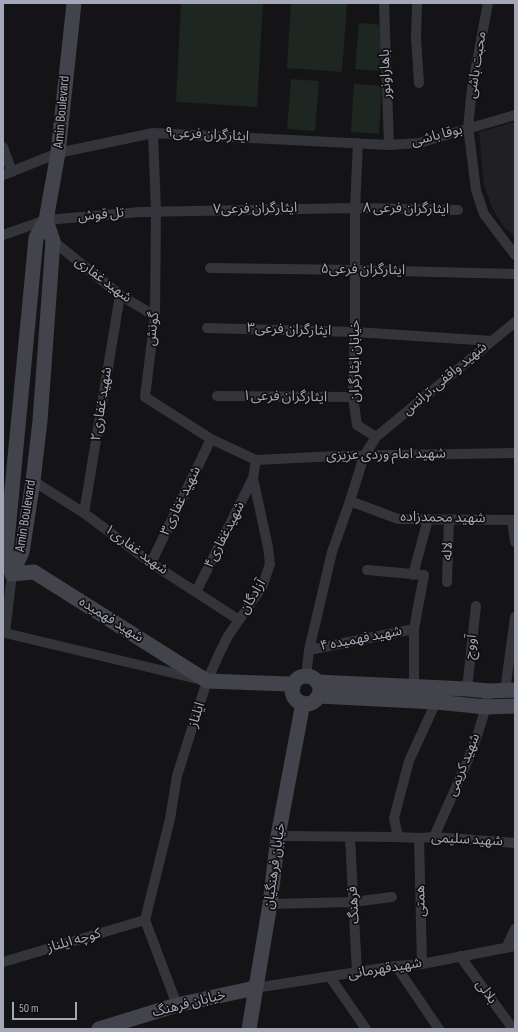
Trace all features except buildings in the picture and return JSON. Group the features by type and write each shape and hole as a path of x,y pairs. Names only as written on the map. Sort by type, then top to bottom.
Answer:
{"main road":[{"name":"Amin Boulevard","path":"12,574 6,552 36,238 46,220 58,153 74,3"},
{"name":"Amin Boulevard","path":"12,574 22,552 40,422 53,241 46,220"},
{"name":"شهید فهمیده","path":"12,574 34,572 208,681"},
{"path":"314,685 314,702 303,703 294,697 293,688 297,680 314,685 436,702 486,707 515,706"},
{"path":"208,681 288,684 293,688"},
{"path":"314,685 414,686 510,691"},
{"name":"خیابان فرهنگیان","path":"249,1029 270,904 278,836 303,703"},
{"name":"خیابان فرهنگ","path":"99,1029 177,1005 255,988"}],"street":[{"name":"باهاراونور","path":"384,3 389,145"},
{"path":"417,3 416,38 419,83"},
{"name":"محبت باشی","path":"488,3 478,50 468,128 476,190 484,214 515,255"},
{"name":"بوقا باشی","path":"358,143 389,145 419,143 515,115"},
{"name":"ایثارگران فرعی۹","path":"7,173 58,153 153,133 358,143"},
{"name":"گونش","path":"153,133 156,211 155,316 145,397 210,439 256,460"},
{"name":"خیابان ایثارگران","path":"358,143 354,208 355,332 353,397 357,425 376,437"},
{"path":"3,147 7,173"},
{"name":"ایثارگران فرعی۷","path":"156,211 354,208"},
{"name":"ایثارگران فرعی ۸","path":"354,208 458,210"},
{"name":"تل قوش","path":"3,235 46,220 156,211"},
{"name":"شهید غفاری","path":"53,241 120,295 155,316"},
{"name":"ایثارگران فرعی۵","path":"210,268 515,274"},
{"name":"شهید غفاری۲","path":"84,513 120,295"},
{"name":"شهید واقفی،ترانس","path":"376,437 515,322"},
{"name":"ایثارگران فرعی۳","path":"207,328 355,332 492,341"},
{"name":"ایثارگران فرعی۱","path":"218,396 353,397"},
{"path":"314,685 309,650 332,552 364,456 376,437"},
{"name":"شهید غفاری۳","path":"151,563 210,439"},
{"name":"شهید امام وردی عزیزی","path":"256,460 337,456 515,453"},
{"name":"آزادگان","path":"208,681 220,652 239,620 262,587 270,564 268,547 253,478 256,460"},
{"name":"شهیدغفاری۴","path":"196,592 253,478"},
{"name":"شهید غفاری۱","path":"32,481 84,513 151,563 239,620"},
{"name":"شهید محمدزاده","path":"350,500 398,519 514,520"},
{"path":"413,575 428,519"},
{"name":"لاله","path":"447,582 449,519"},
{"path":"514,520 515,542"},
{"path":"367,570 424,576 414,629 414,686"},
{"path":"12,574 4,633 208,681"},
{"name":"آووج","path":"467,689 476,606"},
{"path":"510,691 515,617"},
{"name":"شهید فهمیده ۴","path":"309,650 414,629"},
{"name":"ایلناز","path":"145,920 170,820 178,776 208,681"},
{"name":"شهید کریمی","path":"434,837 471,750 486,707 489,691"},
{"path":"398,837 394,818 409,761 436,702"},
{"name":"شهید سلیمی","path":"278,836 434,837 515,843"},
{"name":"فرهنگ","path":"350,837 357,973"},
{"name":"همتی","path":"419,838 422,964"},
{"path":"270,904 353,902 392,897"},
{"path":"145,920 177,1005"},
{"name":"کوچه ایلناز","path":"3,962 145,920"},
{"path":"510,947 515,929"},
{"name":"شهیدقهرمانی","path":"255,988 396,966 422,964 510,947"},
{"name":"بلالی","path":"460,956 513,1029"},
{"path":"396,966 439,1029"},
{"path":"330,977 366,1029"}],"shaded area":[{"path":"181,3 263,3 257,107 176,102"},
{"path":"291,3 347,3 342,72 287,68"},
{"path":"359,23 383,25 379,71 355,69"},
{"path":"291,79 319,81 315,131 287,129"},
{"path":"354,84 382,86 379,134 351,132"},
{"path":"515,122 515,237 504,227 492,207 484,185 479,132"}]}
